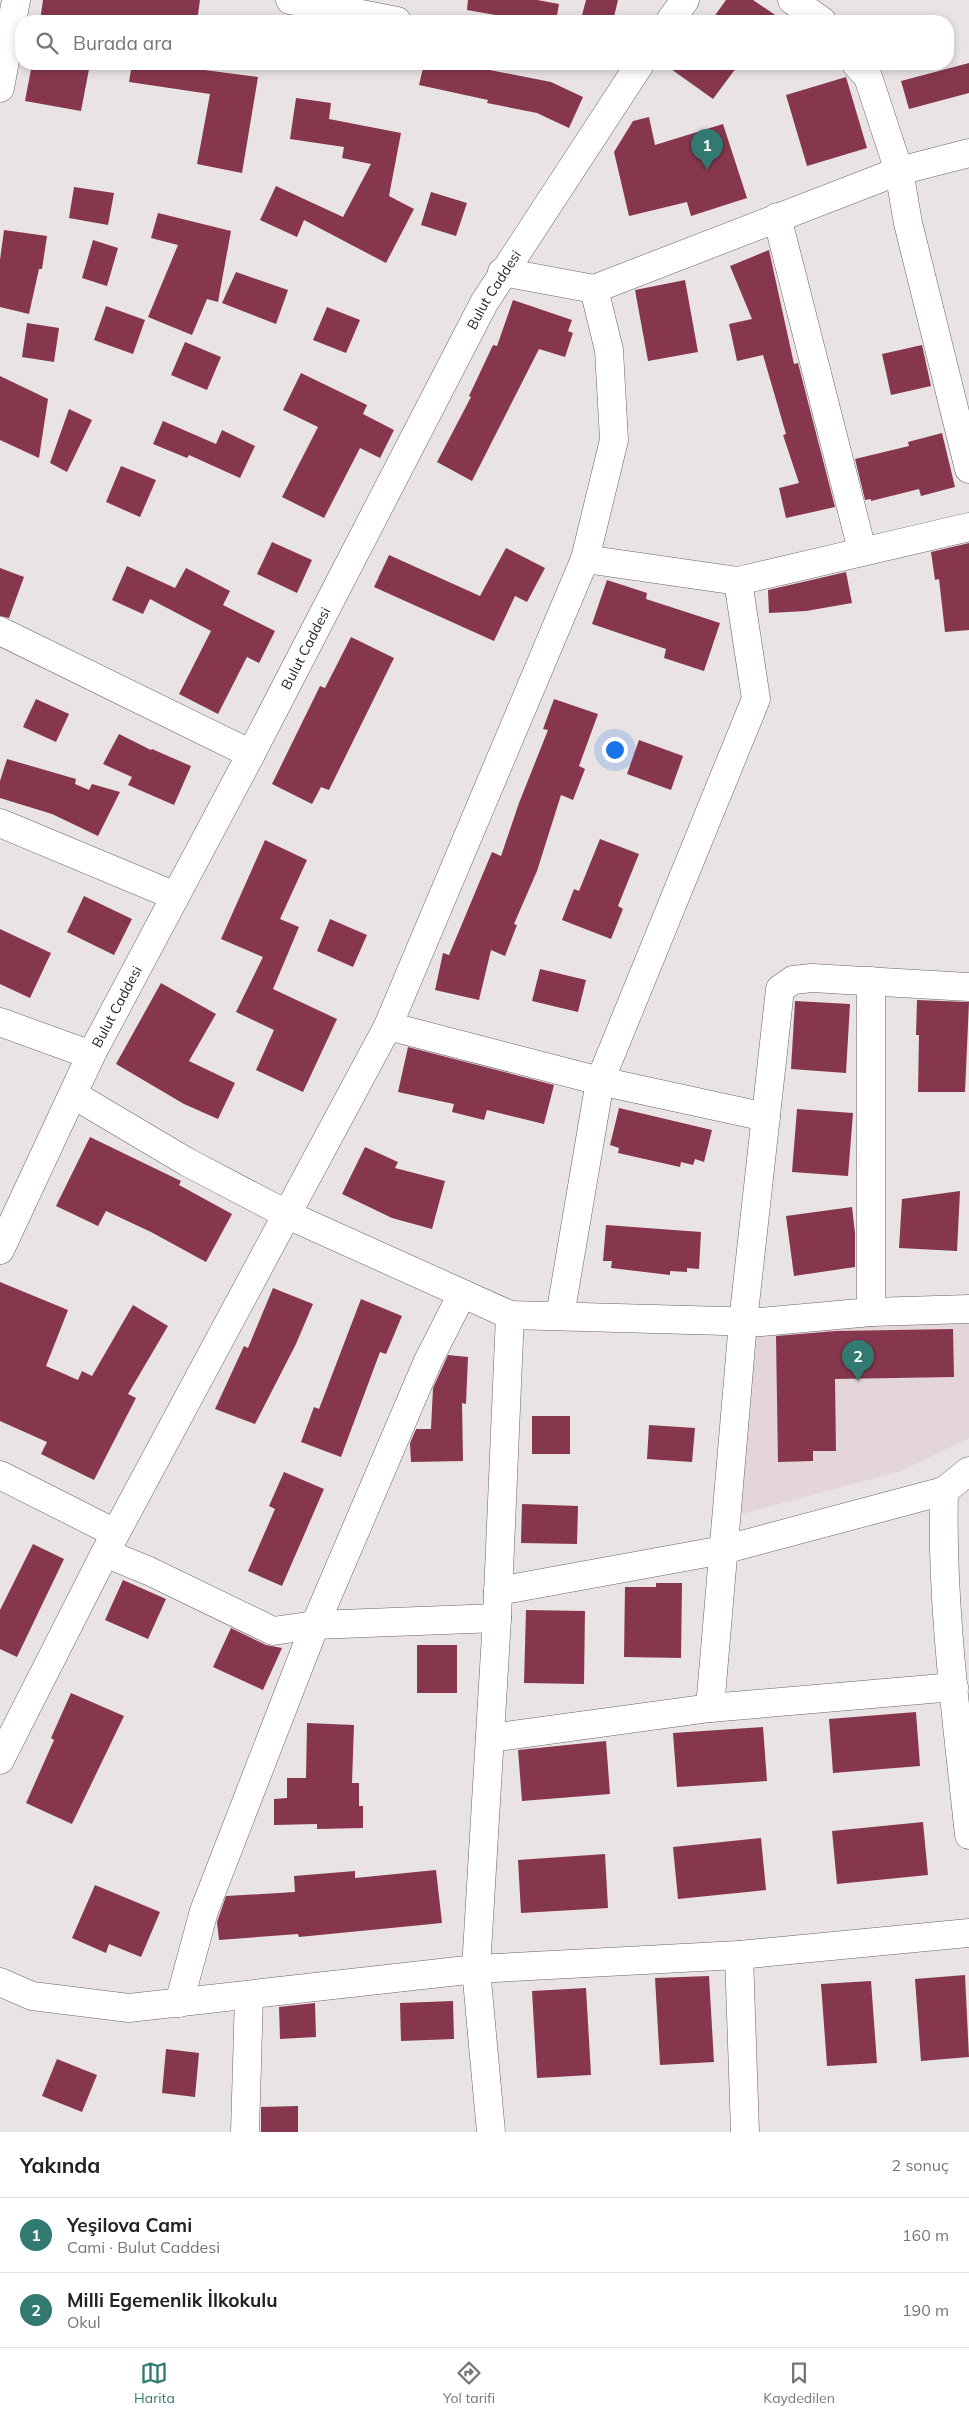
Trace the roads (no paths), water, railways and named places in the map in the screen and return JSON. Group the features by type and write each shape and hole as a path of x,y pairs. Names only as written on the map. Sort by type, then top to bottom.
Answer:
{"street":[{"path":"0,88 16,0"},
{"path":"290,0 366,15"},
{"path":"674,15 685,0"},
{"path":"792,0 813,15"},
{"name":"Bulut Caddesi","path":"0,1249 74,1095 91,1055 251,754 479,312 627,70"},
{"path":"861,70 868,78 899,171 908,223 969,469"},
{"path":"502,272 594,289 899,171 969,154"},
{"path":"777,217 862,550"},
{"path":"0,1760 110,1543 388,1026 585,560 614,440 609,350 594,289"},
{"path":"585,560 738,581 862,550 969,527"},
{"path":"560,1316 600,1081 756,699 738,581"},
{"path":"0,631 251,754"},
{"path":"0,823 175,896"},
{"path":"710,1708 743,1322 780,989 793,980 812,978 969,987"},
{"path":"871,981 871,1312"},
{"path":"0,1022 91,1055"},
{"path":"388,1026 600,1081 766,1117"},
{"path":"74,1095 188,1162 288,1214 510,1314 743,1322 871,1312 969,1309"},
{"path":"179,2003 204,1911 315,1625 428,1361 462,1294"},
{"path":"491,2132 476,1969 498,1605 510,1314"},
{"path":"0,1475 110,1543 149,1571 273,1631 498,1605 723,1550 944,1490 969,1471"},
{"path":"944,1490 943,1529 954,1687 969,1835"},
{"path":"490,1738 710,1708 954,1687"},
{"path":"0,1982 32,1996 129,2008 476,1969 739,1955 969,1933"},
{"path":"739,1955 745,2132"},
{"path":"244,2132 249,1995"}],"place":[{"name":"Yeşilova Cami","path":"707,170"},
{"name":"Milli Egemenlik İlkokulu","path":"858,1381"}]}
